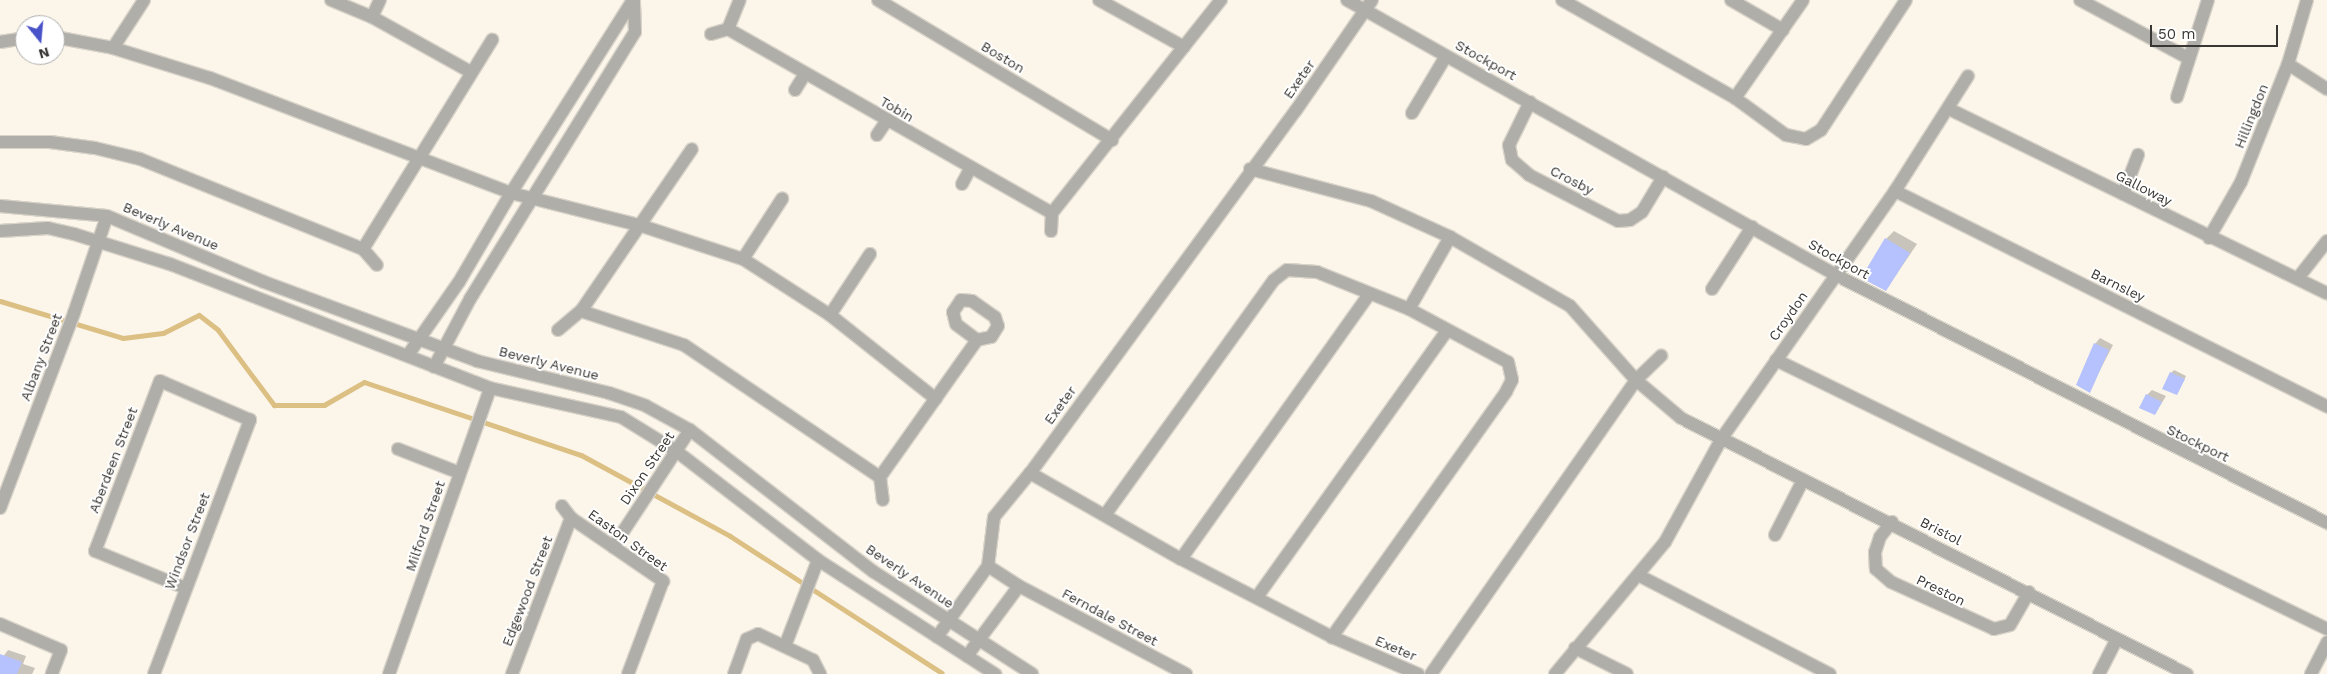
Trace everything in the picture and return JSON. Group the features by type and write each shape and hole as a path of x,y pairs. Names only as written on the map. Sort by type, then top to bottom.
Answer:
{"street":[{"path":"112,48 144,0"},
{"path":"331,0 372,17 470,72"},
{"path":"372,17 380,0"},
{"path":"408,356 418,338 459,282 511,193 633,0"},
{"path":"434,367 470,299 635,32 633,0"},
{"path":"711,34 728,29 740,0"},
{"name":"Boston","path":"878,0 1112,140"},
{"path":"1099,0 1184,47"},
{"path":"1051,230 1052,213 1222,0"},
{"name":"Stockport","path":"1347,0 1369,5 1446,56 1834,274 2327,523"},
{"path":"1562,0 1735,98 1786,135 1795,139 1814,136 1821,130 1906,0"},
{"path":"1731,0 1783,30"},
{"path":"1735,98 1803,0"},
{"path":"2080,0 2188,58"},
{"path":"2177,97 2208,0"},
{"name":"Hillingdon","path":"2209,238 2241,182 2288,64 2307,0"},
{"name":"Exeter","path":"1369,5 1296,110 1250,169 1030,473 1181,558 1332,637 1418,674"},
{"name":"Tobin","path":"728,29 970,169 1052,213"},
{"path":"65,39 112,48 210,78 417,159 511,193 534,197 642,226 742,259 830,315 936,398"},
{"path":"0,42 15,40"},
{"path":"363,250 470,72 492,40"},
{"path":"1412,113 1446,56"},
{"path":"2288,64 2327,89"},
{"path":"795,90 805,74"},
{"name":"Croydon","path":"1555,674 1665,542 1722,438 1834,274 1895,191 1949,109 1968,76"},
{"name":"Crosby","path":"1530,102 1509,145 1512,160 1529,175 1618,221 1630,220 1642,212 1663,177"},
{"name":"Galloway","path":"1949,109 2209,238 2327,293"},
{"path":"877,135 887,120"},
{"path":"0,142 50,142 95,148 140,159 363,250 377,265"},
{"path":"558,330 581,311 642,226 692,149"},
{"path":"2123,194 2138,155"},
{"path":"962,184 970,169"},
{"name":"Bristol","path":"1250,169 1371,202 1450,237 1570,306 1636,380 1680,418 1892,522 2029,592 2117,640 2187,674"},
{"name":"Barnsley","path":"1895,191 2327,406"},
{"path":"742,259 782,199"},
{"name":"Beverly Avenue","path":"0,206 107,216 264,282 478,361 610,393 646,406 690,430 874,572 1032,674"},
{"name":"Albany Street","path":"0,508 74,313 107,216"},
{"path":"1712,289 1752,227"},
{"path":"0,231 48,228 98,242 170,264 347,335 408,356 490,388 621,417 676,451 818,560 995,674"},
{"path":"1409,309 1450,237"},
{"path":"2298,278 2327,240"},
{"path":"830,315 870,254"},
{"path":"1105,515 1274,280 1287,270 1317,272 1368,296 1409,309 1508,362 1512,380 1332,637"},
{"path":"1181,558 1368,296"},
{"path":"581,311 684,345 880,478"},
{"path":"1257,597 1448,331"},
{"path":"883,500 880,478 977,340"},
{"path":"1431,674 1636,380 1661,356"},
{"path":"1776,360 2327,629"},
{"name":"Aberdeen Street","path":"185,588 95,551 160,381 250,420"},
{"name":"Milford Street","path":"389,674 490,388"},
{"name":"Windsor Street","path":"154,674 250,420"},
{"name":"Dixon Street","path":"613,547 690,430"},
{"path":"398,448 460,473"},
{"path":"937,637 988,566 994,517 1030,473"},
{"path":"1774,536 1804,480"},
{"name":"Easton Street","path":"562,506 571,518 667,581 628,674"},
{"name":"Edgewood Street","path":"512,674 571,518"},
{"name":"Preston","path":"1892,522 1880,537 1875,552 1876,568 1891,582 1994,630 2010,625 2029,592"},
{"path":"785,646 799,605 818,560"},
{"name":"Ferndale Street","path":"988,566 1020,586 1186,674"},
{"path":"1638,575 1830,674"},
{"path":"967,656 1020,586"},
{"path":"0,624 61,650 52,674"},
{"path":"734,674 747,639 753,634 764,635 812,660 820,674"},
{"path":"2099,674 2117,640"},
{"path":"2311,674 2327,642"},
{"path":"1575,648 1627,674"}],"building":[{"path":"1885,238 1910,253 1886,291 1861,278"},
{"path":"2094,343 2109,350 2090,393 2076,385"},
{"path":"2170,372 2185,379 2177,395 2162,389"},
{"path":"2146,394 2162,402 2155,415 2139,408"},
{"path":"0,654 22,662 17,674 0,674"}],"waterway":[{"path":"0,301 123,338 163,333 199,315 218,330 274,405 324,405 364,382 581,455 730,536 942,673"}]}
